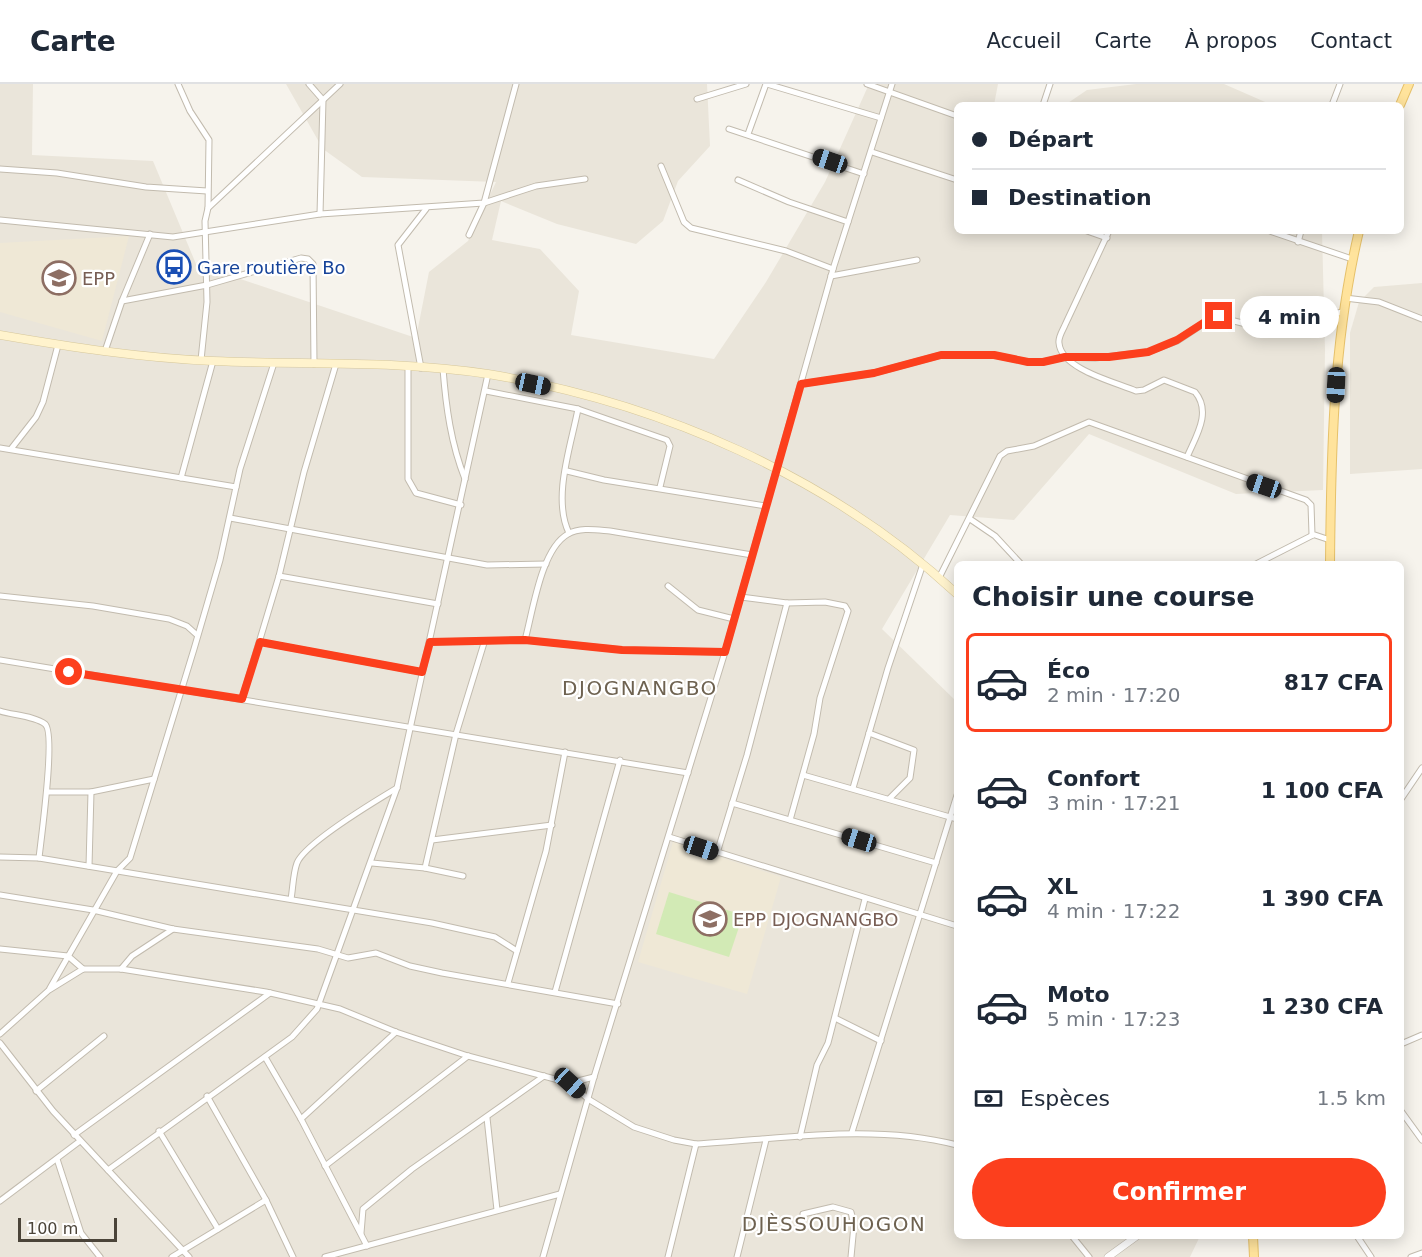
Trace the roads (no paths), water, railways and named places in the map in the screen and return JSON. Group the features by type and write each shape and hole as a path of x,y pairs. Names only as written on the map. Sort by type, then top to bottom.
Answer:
{"main road":[{"path":"1401,102 1409,84"},
{"path":"1330,561 1332,460 1342,312 1358,234"},
{"path":"0,335 105,351 213,361 443,369 488,374 589,397 691,430 777,470 846,509 923,564 954,591"},
{"path":"1253,1239 1254,1257"}],"street":[{"path":"178,84 190,111 209,140 208,208 205,233 207,285 201,360"},
{"path":"309,84 323,100 320,214"},
{"path":"208,208 340,84"},
{"path":"469,235 484,203 516,84"},
{"path":"698,99 746,84"},
{"path":"748,134 766,84 881,118"},
{"path":"867,84 889,94 954,115"},
{"path":"543,1257 594,1077 725,652 833,269 892,84"},
{"path":"1044,102 1050,84"},
{"path":"1333,102 1340,84"},
{"path":"729,129 864,174"},
{"path":"872,152 954,179"},
{"path":"661,166 684,222 691,228 786,251 833,269"},
{"path":"0,169 57,173 146,187 207,191"},
{"path":"0,220 173,237 320,214 426,209 484,203 536,186 585,179"},
{"path":"738,180 789,202 848,222"},
{"path":"421,368 398,245 426,209"},
{"path":"105,351 122,301 150,234"},
{"path":"1096,234 1107,238"},
{"path":"1108,234 1059,340 1065,357 1083,370 1136,390 1144,390 1164,380 1195,392 1203,406 1201,427 1187,457"},
{"path":"1278,234 1352,259"},
{"path":"1298,242 1300,234"},
{"path":"122,301 207,285 301,258 308,259 313,264 315,297 314,364"},
{"path":"831,276 917,260"},
{"path":"1345,298 1379,302 1422,319"},
{"path":"801,384 874,373 941,355 994,355 1028,362 1065,357 1095,358 1148,352 1177,340 1215,316 1269,330 1342,312"},
{"path":"11,449 36,417 43,402 58,345"},
{"path":"181,477 213,361"},
{"path":"49,990 93,910 117,871 130,858 197,635 230,518 236,487 274,363"},
{"path":"242,699 279,576 336,364"},
{"path":"408,368 408,479 416,493 461,505"},
{"path":"443,369 447,410 465,481"},
{"path":"108,1170 207,1096 265,1057 304,1026 319,1003 397,788 488,374"},
{"path":"486,391 578,409 667,440 670,446 660,487"},
{"path":"569,532 561,502 578,409"},
{"path":"939,578 1001,454 1034,446 1086,423 1114,429 1306,500 1311,506 1313,535"},
{"path":"0,448 236,487"},
{"path":"567,471 604,480 660,487 766,506"},
{"path":"230,518 487,565 546,564"},
{"path":"970,519 994,536 1018,561"},
{"path":"525,640 552,549 569,532 610,531 752,555"},
{"path":"1262,561 1313,535 1330,540"},
{"path":"853,788 923,564"},
{"path":"279,576 438,604"},
{"path":"668,586 698,610 734,619"},
{"path":"0,596 93,606 169,619 187,626 197,635"},
{"path":"741,597 787,603 834,603 845,606 848,611 820,698 803,775 790,820"},
{"path":"717,853 787,603"},
{"path":"430,642 484,643 525,640 612,650 725,652"},
{"path":"260,642 422,672"},
{"path":"425,868 456,734 484,643"},
{"path":"0,660 410,728 620,760 688,773"},
{"path":"0,711 47,725 49,765 39,858"},
{"path":"869,733 914,750 910,778 890,798"},
{"path":"508,983 552,825 565,752"},
{"path":"555,992 620,760"},
{"path":"1404,795 1422,768"},
{"path":"803,775 954,818"},
{"path":"47,792 91,792 154,779"},
{"path":"291,899 297,865 303,854 340,825 397,788"},
{"path":"89,866 91,792"},
{"path":"732,802 936,863"},
{"path":"852,1132 954,804"},
{"path":"432,840 552,825"},
{"path":"669,837 954,925"},
{"path":"0,857 39,858 353,909 488,935 517,951"},
{"path":"372,862 425,868 463,876"},
{"path":"0,895 93,910 173,929 261,940 353,958 376,953 410,966 618,1004"},
{"path":"801,1137 817,1065 828,1043 865,899"},
{"path":"121,969 132,956 173,929"},
{"path":"0,950 28,950 68,956 83,969"},
{"path":"0,1034 49,990 83,969 121,969 270,993 354,1013 396,1032 468,1056 570,1083 588,1099 634,1127 674,1140 696,1144 852,1132 930,1138 954,1144"},
{"path":"74,1135 270,993"},
{"path":"835,1018 880,1041"},
{"path":"301,1119 396,1032"},
{"path":"36,1091 104,1036"},
{"path":"1404,1044 1421,1039"},
{"path":"0,1043 36,1091 74,1135 189,1257"},
{"path":"325,1166 468,1056"},
{"path":"265,1057 301,1119 367,1246"},
{"path":"348,1210 363,1209 412,1169 544,1076"},
{"path":"570,1083 594,1077"},
{"path":"207,1096 266,1200 293,1257"},
{"path":"1404,1115 1422,1140"},
{"path":"487,1118 497,1210"},
{"path":"159,1131 218,1229"},
{"path":"737,1257 766,1140"},
{"path":"0,1201 80,1141"},
{"path":"668,1257 696,1144"},
{"path":"57,1159 81,1233 100,1257"},
{"path":"325,1257 560,1194"},
{"path":"172,1257 266,1200"},
{"path":"803,1214 833,1207 851,1212 854,1225 851,1257"},
{"path":"361,1233 363,1209"},
{"path":"1074,1239 1089,1257"},
{"path":"1108,1257 1133,1239"},
{"path":"1358,1239 1371,1257"},
{"path":"1410,1257 1422,1253"}],"place":[{"name":"Gare routière Bo","path":"174,267"},
{"name":"EPP","path":"59,278"},
{"name":"EPP DJOGNANGBO","path":"710,919"}],"district":[{"name":"DJOGNANGBO","path":"640,688"},
{"name":"DJÈSSOUHOGON","path":"834,1224"}]}
